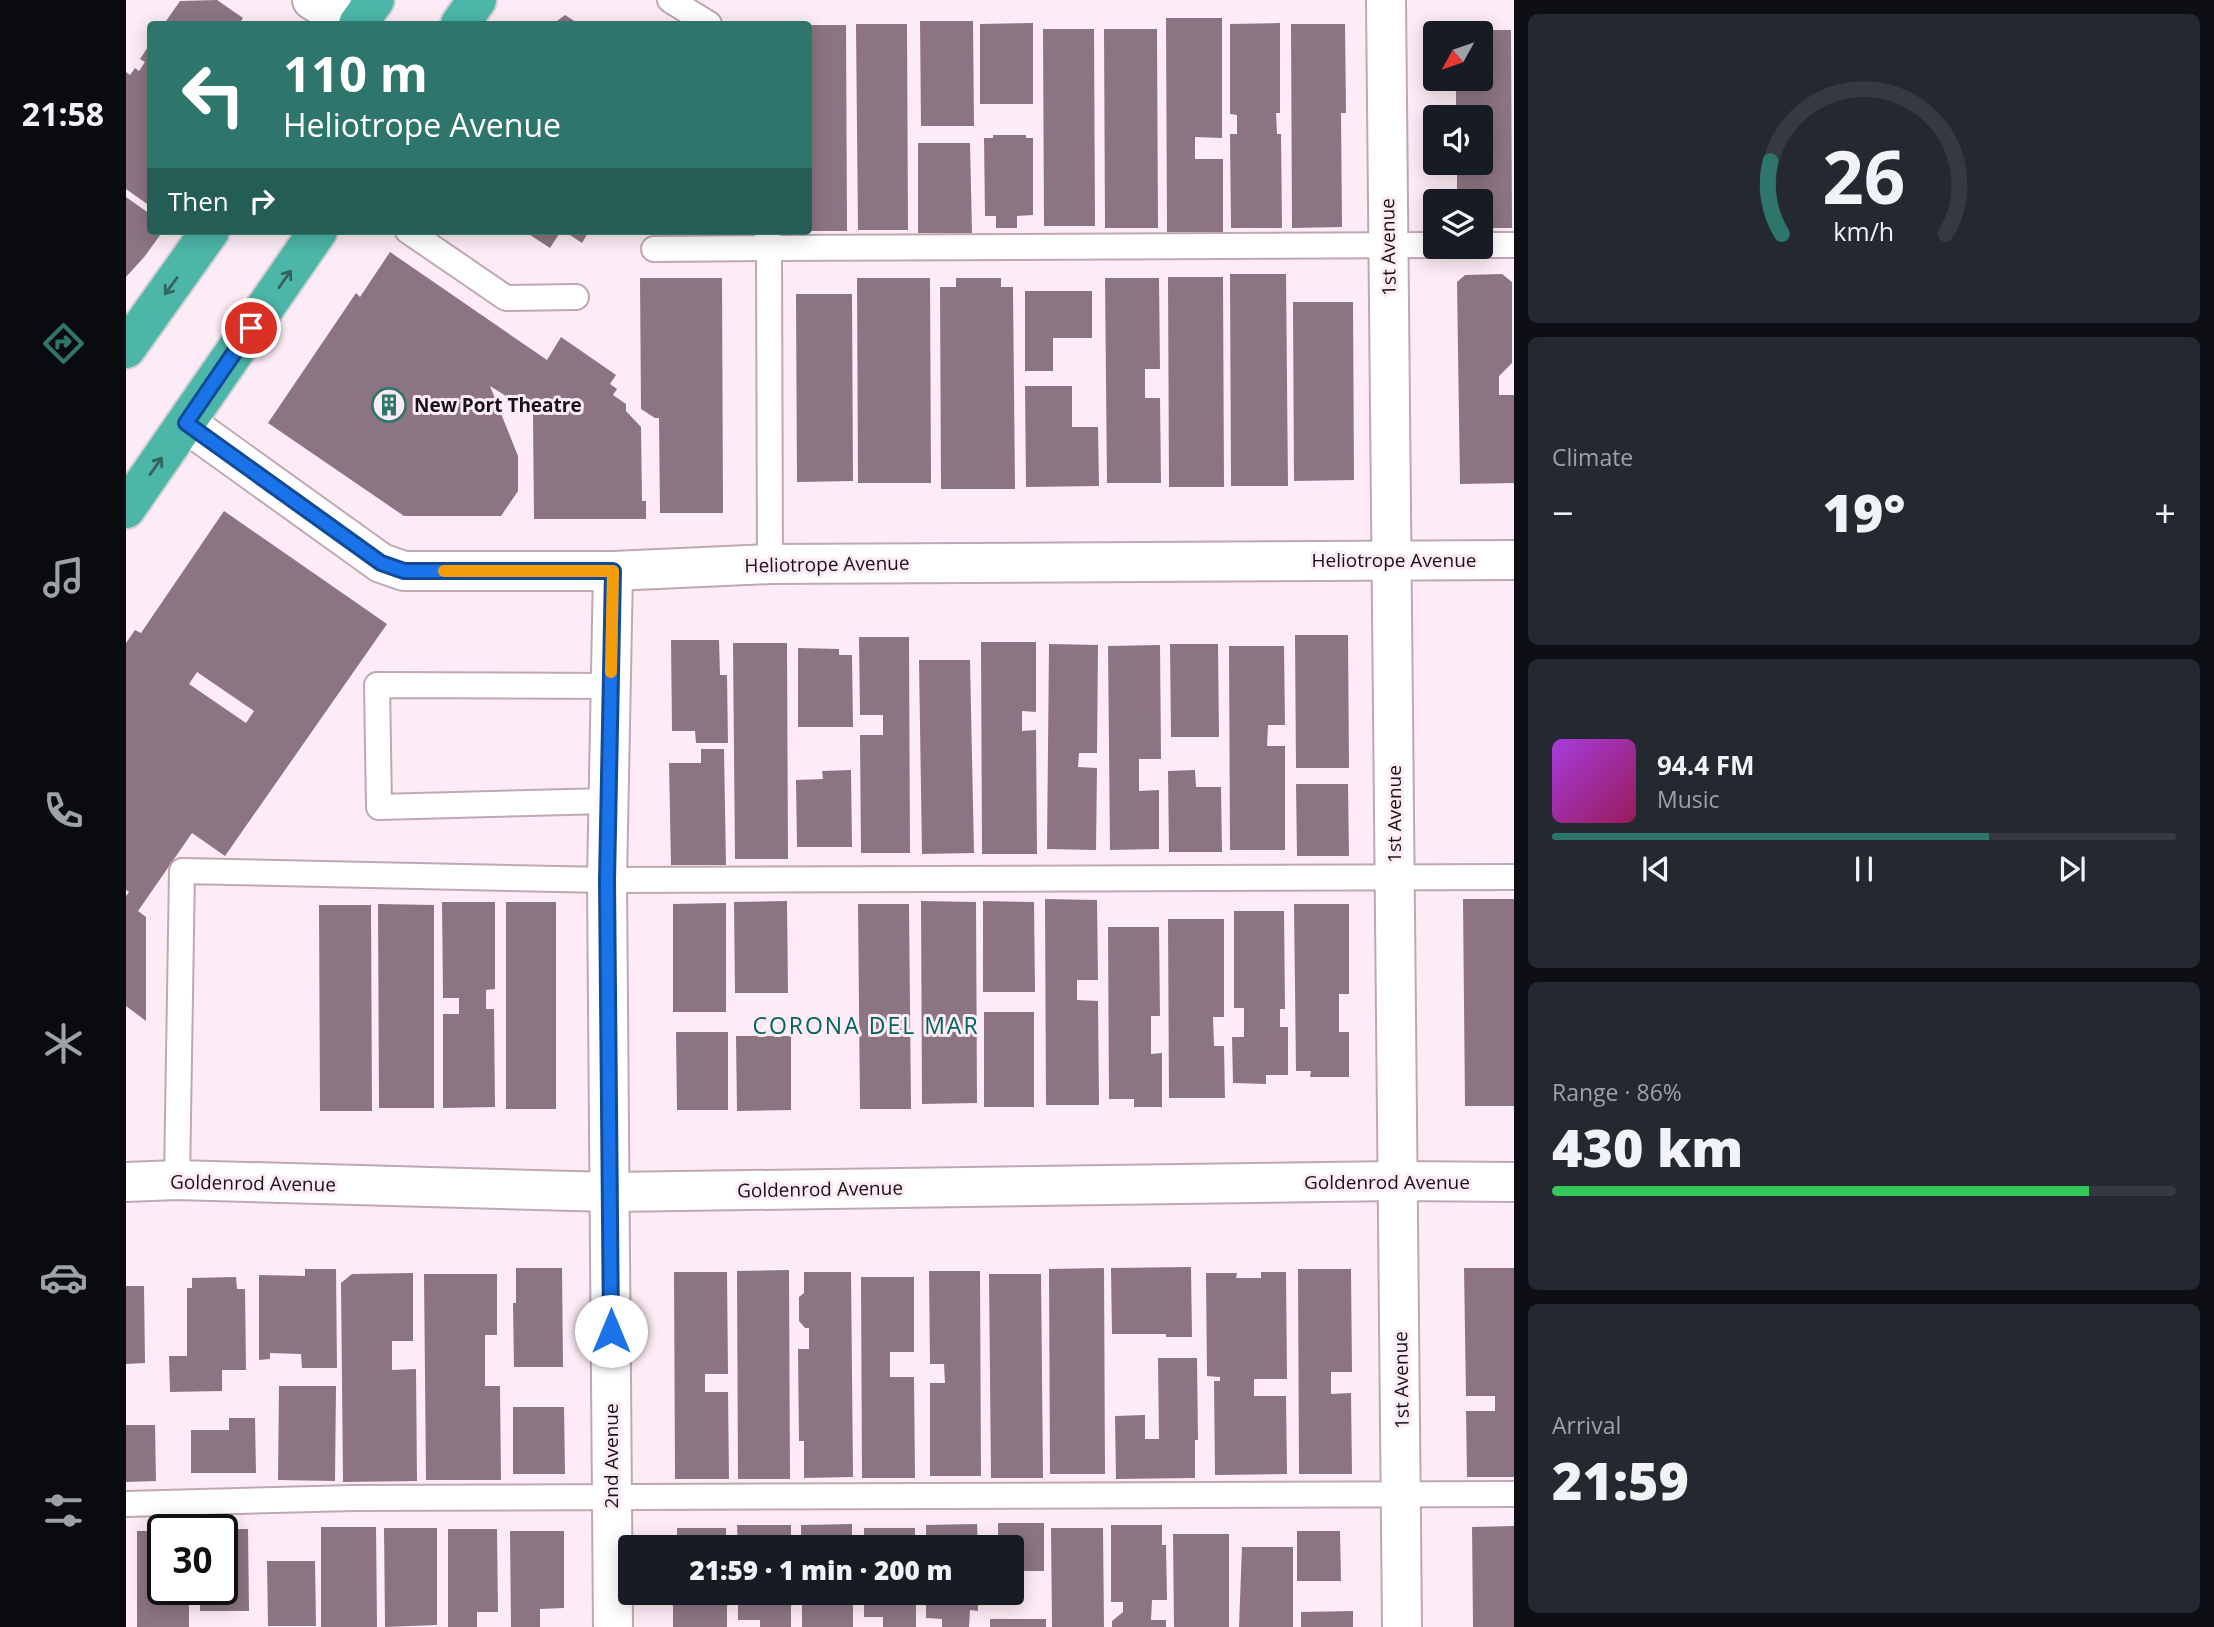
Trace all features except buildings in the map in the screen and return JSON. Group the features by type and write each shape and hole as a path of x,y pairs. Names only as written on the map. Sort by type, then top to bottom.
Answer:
{"highway":[{"path":"360,21 375,0"},
{"path":"462,21 477,0"},
{"path":"131,330 207,235"},
{"path":"126,509 315,235"}],"street":[{"path":"312,0 347,21"},
{"name":"1st Avenue","path":"1386,0 1402,1627"},
{"name":"Heliotrope Avenue","path":"186,423 381,563 404,571 613,571 770,564 1514,560"},
{"name":"2nd Avenue","path":"612,1627 607,880 613,571"},
{"name":"Goldenrod Avenue","path":"126,1182 177,1180 611,1192 1398,1181 1514,1182"}],"lane":[{"path":"670,0 704,21"},
{"path":"414,235 506,298 576,297"},
{"path":"768,240 770,564"},
{"path":"654,249 768,240 1423,246"},
{"path":"1493,245 1514,244"},
{"path":"608,801 379,807 377,685 611,686"},
{"path":"177,1180 182,871 607,880 1514,877"},
{"path":"126,1504 353,1497 1514,1494"}],"slow traffic":[{"path":"444,571 613,571 611,672"}],"place":[{"name":"New Port Theatre","path":"389,405"}],"district":[{"name":"CORONA DEL MAR","path":"866,1025"}],"route":[{"path":"251,328 186,423 381,563 404,571 613,571 607,880 611,1331"}]}
